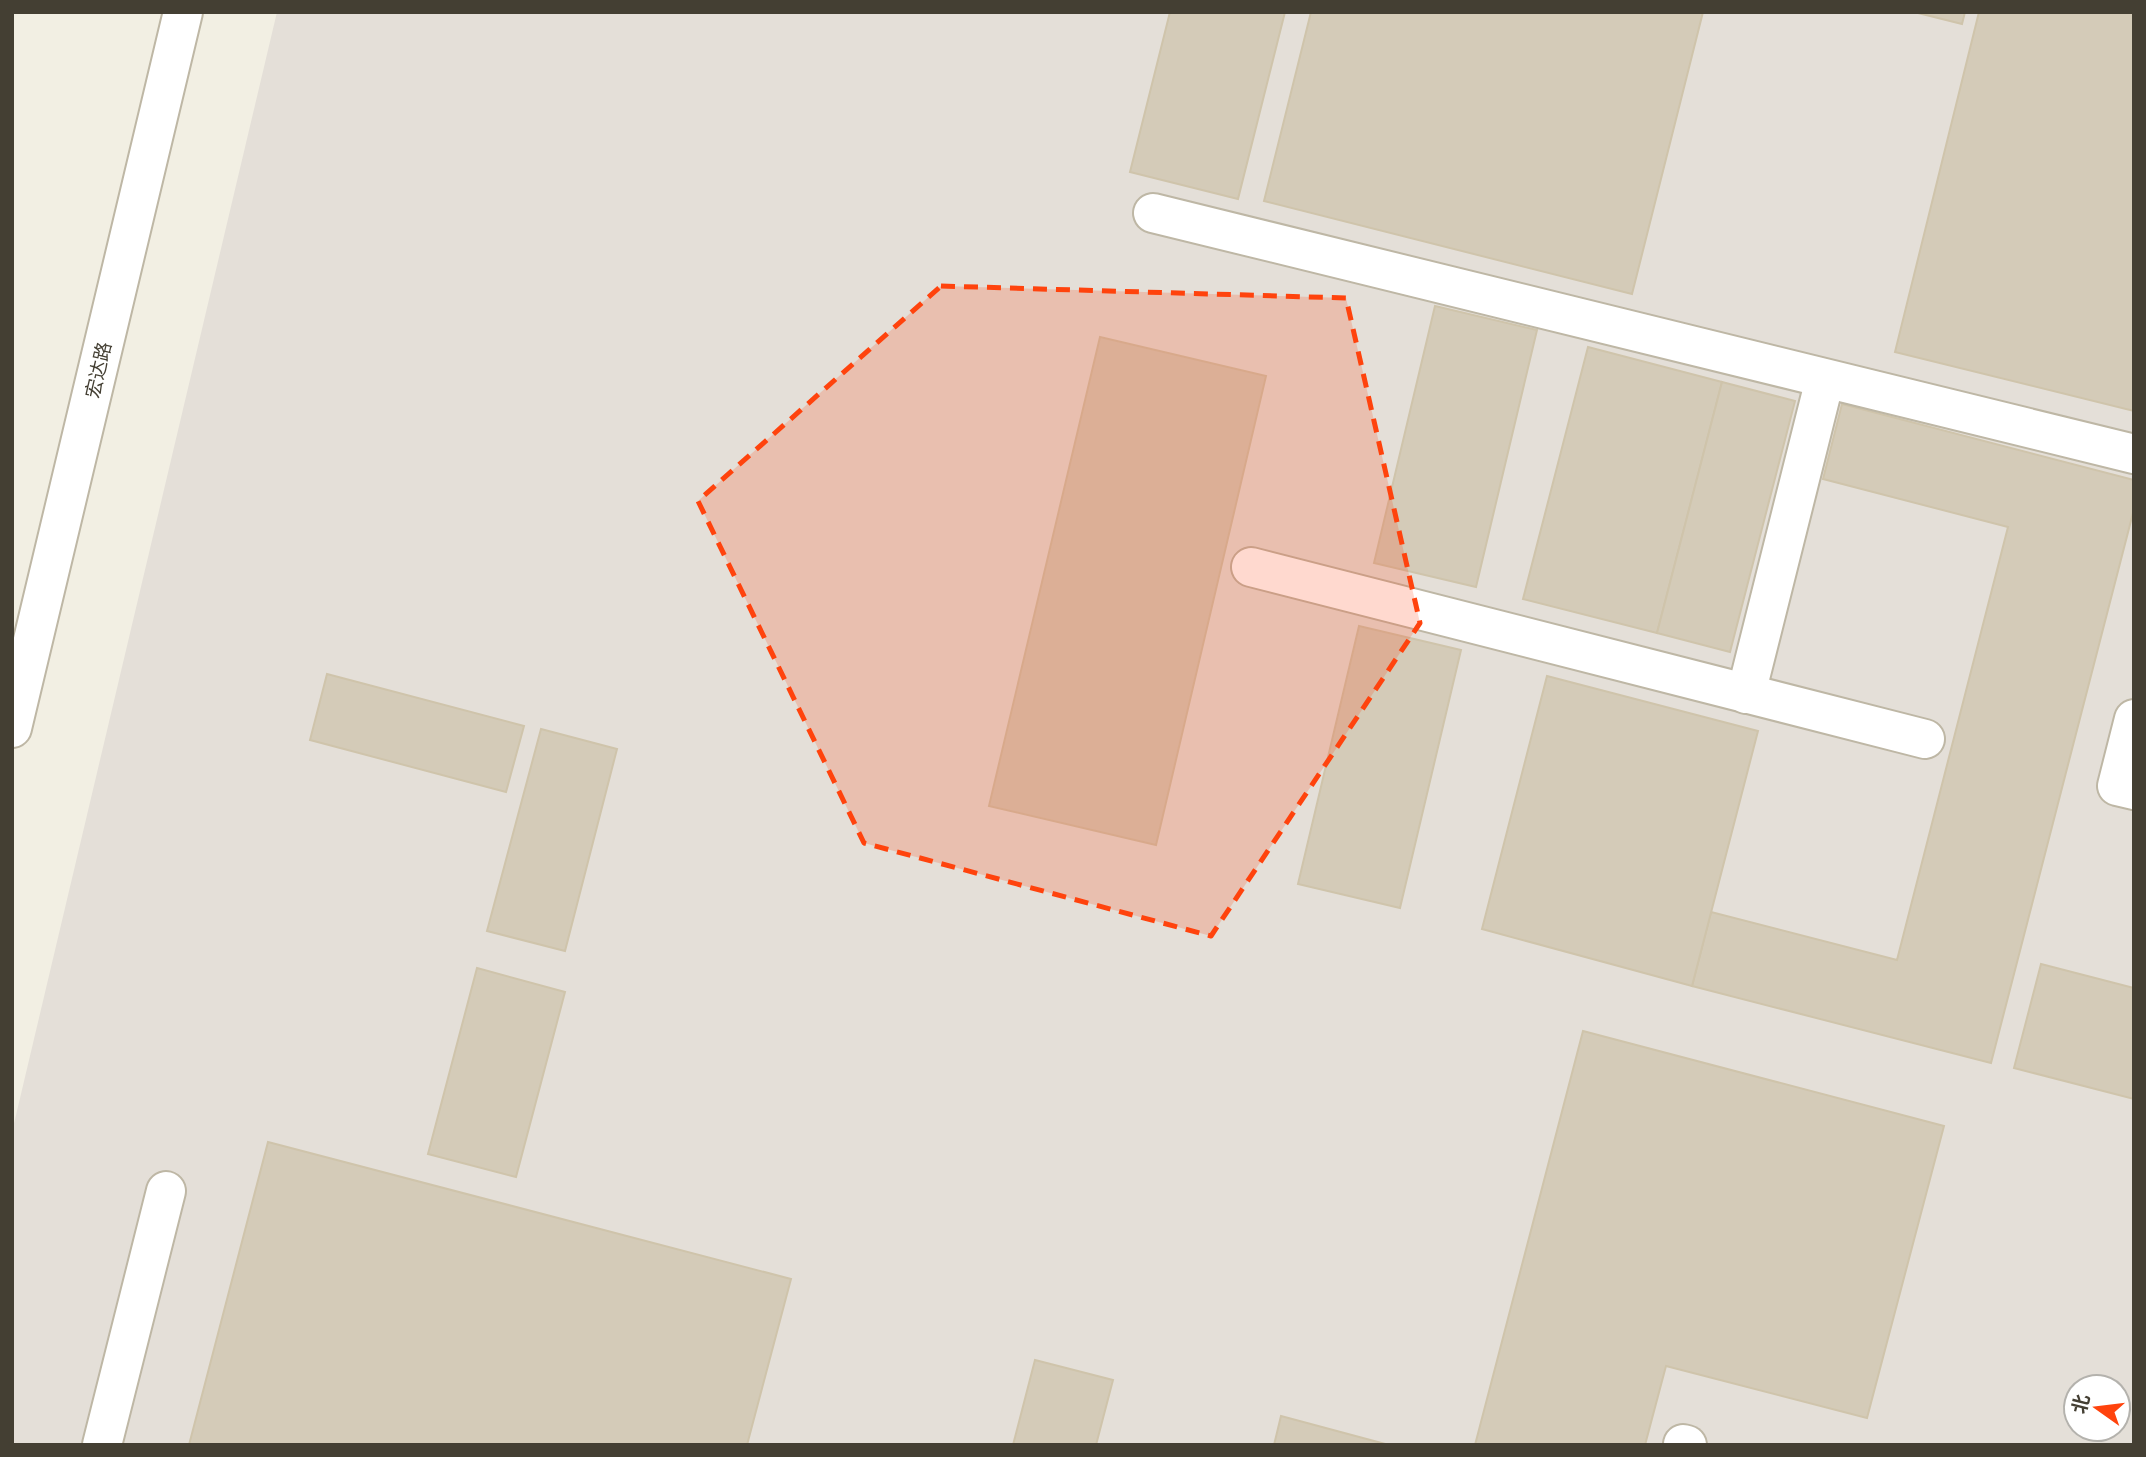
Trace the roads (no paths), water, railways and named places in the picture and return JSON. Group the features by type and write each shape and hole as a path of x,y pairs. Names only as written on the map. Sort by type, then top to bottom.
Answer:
{"street":[{"name":"宏达路","path":"12,728 183,12"},
{"path":"1153,213 2134,454"},
{"path":"1746,694 1825,379"},
{"path":"1251,567 1925,739"},
{"path":"2134,719 2117,786 2134,790"},
{"path":"102,1445 166,1191"}]}
